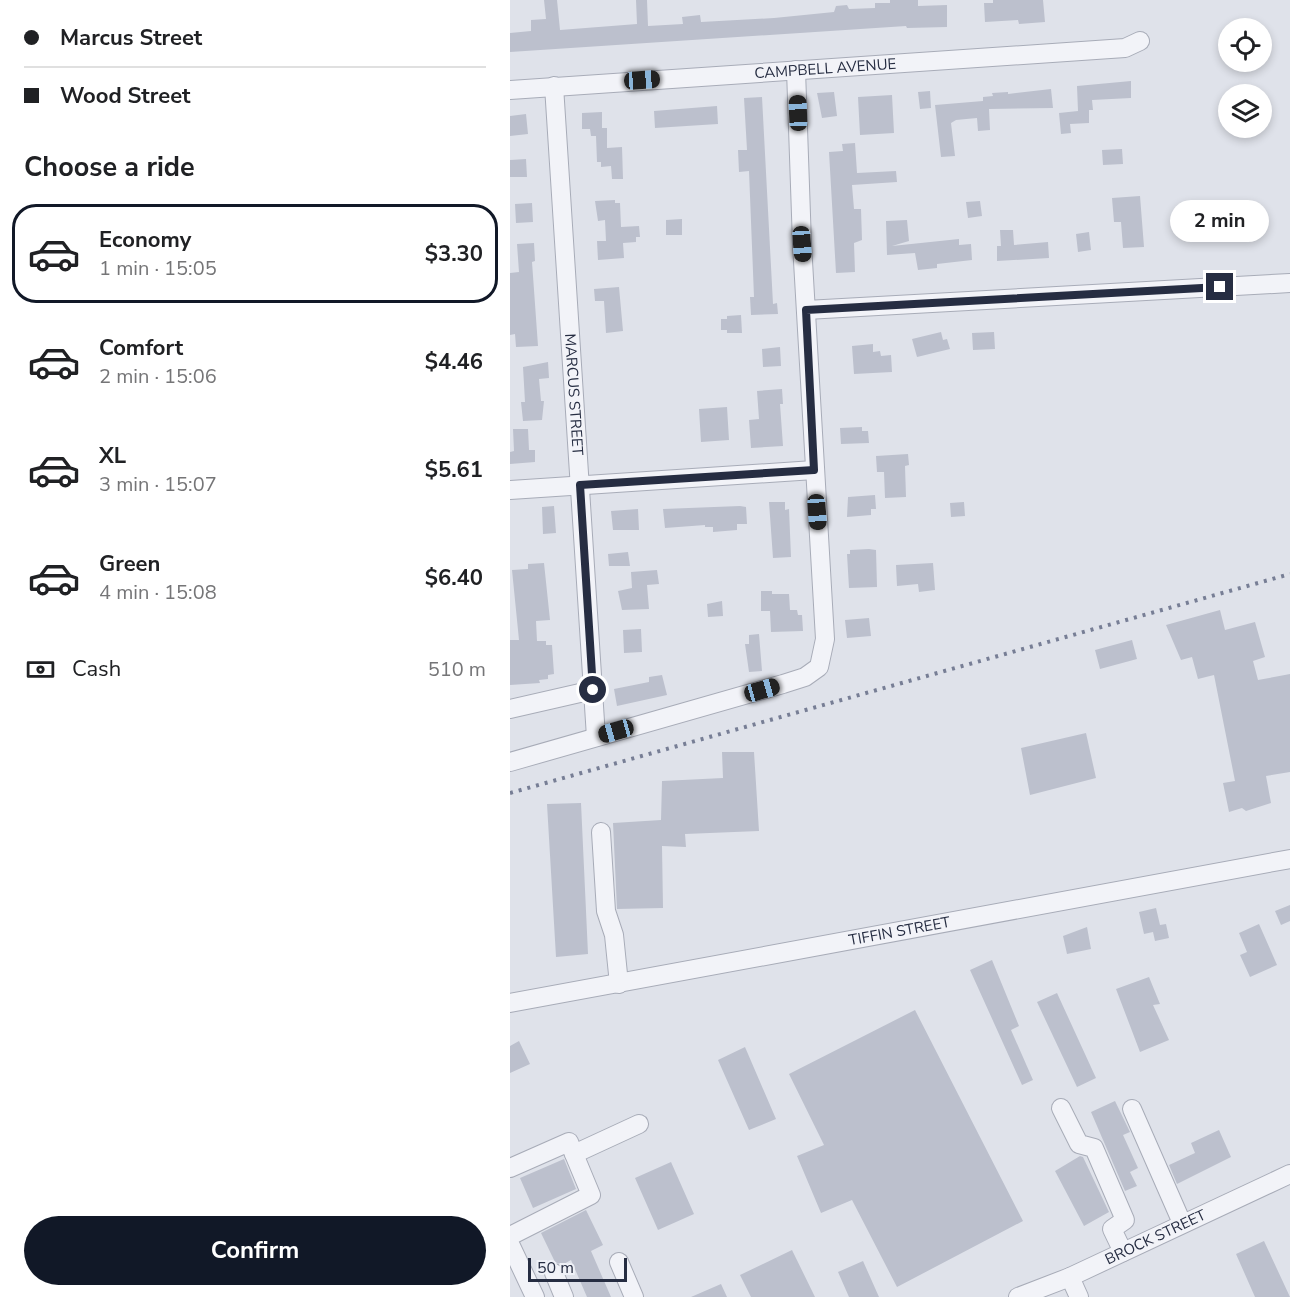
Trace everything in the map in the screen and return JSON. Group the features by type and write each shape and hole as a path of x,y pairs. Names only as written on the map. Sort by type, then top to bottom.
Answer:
{"street":[{"name":"CAMPBELL AVENUE","path":"510,90 1125,48 1140,41"},
{"path":"510,762 794,680 819,668 825,639 814,470 796,70"},
{"name":"MARCUS STREET","path":"554,86 596,737"},
{"path":"806,310 1290,283"},
{"path":"510,490 814,470"},
{"path":"510,709 593,690"},
{"path":"601,832 606,911 615,935 619,984"},
{"name":"TIFFIN STREET","path":"510,1003 1290,859"},
{"path":"1061,1108 1079,1144 1094,1148 1125,1220 1112,1229 1123,1251"},
{"path":"1132,1108 1182,1223"},
{"path":"574,1154 639,1124"},
{"path":"510,1168 569,1142 591,1195 510,1236"},
{"name":"BROCK STREET","path":"1018,1297 1070,1277 1290,1173"},
{"path":"510,1244 535,1297"},
{"path":"619,1262 634,1297"},
{"path":"554,1273 562,1296"},
{"path":"1070,1277 1079,1297"}],"building":[{"path":"544,0 557,0 560,30 637,24 636,0 647,0 648,26 683,24 682,17 700,15 701,22 774,18 834,12 836,6 847,5 849,9 875,8 875,3 890,3 890,0 918,0 918,6 947,5 947,27 907,28 906,26 510,52 510,33 531,31 531,20 546,19"},
{"path":"993,0 1043,0 1045,22 1019,24 1018,20 985,22 984,3 993,3"},
{"path":"1131,81 1131,98 1092,100 1093,110 1089,110 1089,123 1070,124 1071,133 1061,134 1059,113 1078,111 1077,86"},
{"path":"1051,89 1053,108 989,109 990,130 978,131 977,118 956,120 951,123 955,156 941,157 935,105 983,101 983,97 993,96 992,93 1008,92 1008,94"},
{"path":"930,91 931,108 920,109 918,92"},
{"path":"834,92 837,116 822,118 817,93"},
{"path":"892,95 894,133 860,135 858,97"},
{"path":"762,97 773,304 777,303 778,314 751,315 750,297 754,297 749,171 739,172 738,150 747,150 744,98"},
{"path":"717,106 718,124 655,128 654,111"},
{"path":"602,112 602,128 607,128 607,148 622,147 623,179 612,179 611,166 601,167 601,162 597,162 596,136 591,136 590,129 582,129 582,113"},
{"path":"526,114 528,134 510,136 510,116"},
{"path":"855,143 857,173 896,171 897,182 852,185 854,209 861,209 862,240 854,243 855,272 836,273 829,152 843,151 842,144"},
{"path":"1122,149 1123,164 1103,165 1102,150"},
{"path":"526,159 527,177 510,177 510,160"},
{"path":"1140,196 1144,247 1123,248 1121,222 1114,222 1112,198"},
{"path":"615,200 615,203 620,203 621,227 639,226 640,237 636,237 636,242 623,243 624,258 598,260 597,241 606,241 605,220 598,221 595,201"},
{"path":"980,201 982,216 968,218 966,202"},
{"path":"532,203 533,222 516,223 515,204"},
{"path":"682,219 682,235 666,235 666,220"},
{"path":"907,220 909,241 892,246 959,239 959,245 971,244 972,260 937,264 937,268 918,270 915,253 887,255 886,221"},
{"path":"1000,230 1013,230 1014,245 1048,242 1049,258 997,261 997,246 1001,246"},
{"path":"1089,232 1091,250 1078,252 1076,234"},
{"path":"534,243 535,261 532,262 538,346 516,347 515,334 510,335 510,273 519,272 517,244"},
{"path":"619,287 623,331 606,333 604,301 595,301 594,289"},
{"path":"741,315 742,333 727,333 727,330 721,330 721,319"},
{"path":"941,332 943,340 947,339 950,349 917,357 912,339"},
{"path":"994,332 995,349 973,350 972,333"},
{"path":"873,344 873,352 880,351 881,356 891,355 892,372 854,374 852,346"},
{"path":"780,347 781,366 763,367 762,349"},
{"path":"548,362 549,378 539,379 541,401 544,401 542,420 523,421 521,402 525,402 523,367"},
{"path":"782,389 783,404 780,404 783,446 751,448 749,420 759,419 757,391"},
{"path":"727,407 729,440 701,442 699,409"},
{"path":"862,427 862,431 868,431 869,443 841,444 840,428"},
{"path":"513,429 528,429 529,450 535,450 535,462 510,464 510,452 514,451"},
{"path":"908,454 909,465 905,466 906,497 885,498 884,472 877,472 876,456"},
{"path":"875,495 876,509 871,509 871,515 847,517 848,497"},
{"path":"769,502 785,502 785,510 789,509 791,557 773,558"},
{"path":"964,502 965,516 951,517 950,503"},
{"path":"554,506 556,533 543,534 542,507"},
{"path":"746,507 747,524 737,524 737,530 713,532 713,527 705,527 705,525 665,528 663,509"},
{"path":"638,509 639,530 613,530 611,511"},
{"path":"850,550 876,550 877,587 849,588 847,554 850,554"},
{"path":"628,552 630,566 609,566 608,554"},
{"path":"544,563 550,620 536,621 537,641 546,641 546,645 552,645 554,674 548,675 548,679 539,680 540,683 510,685 510,640 519,640 512,570 528,569 528,564"},
{"path":"933,563 935,590 919,592 918,584 897,586 896,565"},
{"path":"657,570 659,584 647,585 649,609 622,610 618,591 632,588 631,572"},
{"path":"761,591 772,591 772,594 789,594 790,610 797,610 798,615 802,615 803,631 771,632 770,611 761,611"},
{"path":"722,601 723,616 708,617 707,604"},
{"path":"1220,610 1225,630 1255,622 1265,657 1253,661 1258,680 1290,674 1290,772 1266,776 1271,803 1246,811 1242,808 1229,812 1223,783 1235,781 1214,675 1198,679 1192,657 1181,660 1166,625"},
{"path":"869,618 871,636 847,638 845,620"},
{"path":"641,629 642,652 624,653 623,630"},
{"path":"759,634 762,671 749,672 745,644 749,644 749,635"},
{"path":"1132,640 1137,659 1100,669 1095,650"},
{"path":"662,675 667,695 617,706 614,689 649,682 649,677"},
{"path":"1086,733 1096,778 1030,795 1021,748"},
{"path":"722,752 754,752 759,831 685,834 686,847 662,846 663,908 617,909 613,823 661,820 662,781 723,778"},
{"path":"581,803 588,954 556,957 547,804"},
{"path":"1290,905 1290,921 1281,925 1275,911"},
{"path":"1156,908 1160,925 1166,924 1169,938 1155,941 1153,932 1144,934 1139,912"},
{"path":"1259,924 1277,965 1250,977 1240,955 1247,952 1239,933"},
{"path":"1087,927 1091,949 1067,954 1063,936"},
{"path":"992,960 1019,1026 1011,1030 1033,1080 1022,1085 970,970"},
{"path":"1149,977 1160,1004 1153,1005 1169,1040 1140,1052 1116,989"},
{"path":"1057,993 1096,1078 1077,1087 1037,1002"},
{"path":"915,1010 1023,1221 897,1287 852,1200 821,1213 797,1156 824,1145 789,1074"},
{"path":"519,1041 530,1064 510,1073 510,1046"},
{"path":"745,1047 776,1119 749,1130 718,1060"},
{"path":"1115,1101 1130,1132 1123,1135 1138,1168 1130,1172 1137,1186 1125,1191 1091,1112"},
{"path":"1219,1130 1231,1157 1177,1184 1169,1165 1195,1153 1191,1143"},
{"path":"1080,1156 1083,1157 1109,1212 1084,1226 1055,1171"},
{"path":"564,1159 576,1189 533,1208 520,1178"},
{"path":"671,1162 694,1214 658,1230 635,1178"},
{"path":"586,1210 603,1245 591,1251 611,1297 587,1297 571,1260 562,1265 555,1262 541,1233"},
{"path":"1264,1241 1290,1297 1255,1297 1236,1254"},
{"path":"792,1250 815,1297 751,1297 740,1275"},
{"path":"863,1261 879,1297 849,1297 838,1272"},
{"path":"721,1284 727,1297 691,1297"}],"railway":[{"path":"510,793 1290,574"}],"route":[{"path":"593,690 580,485 814,470 806,310 1220,287"}]}
